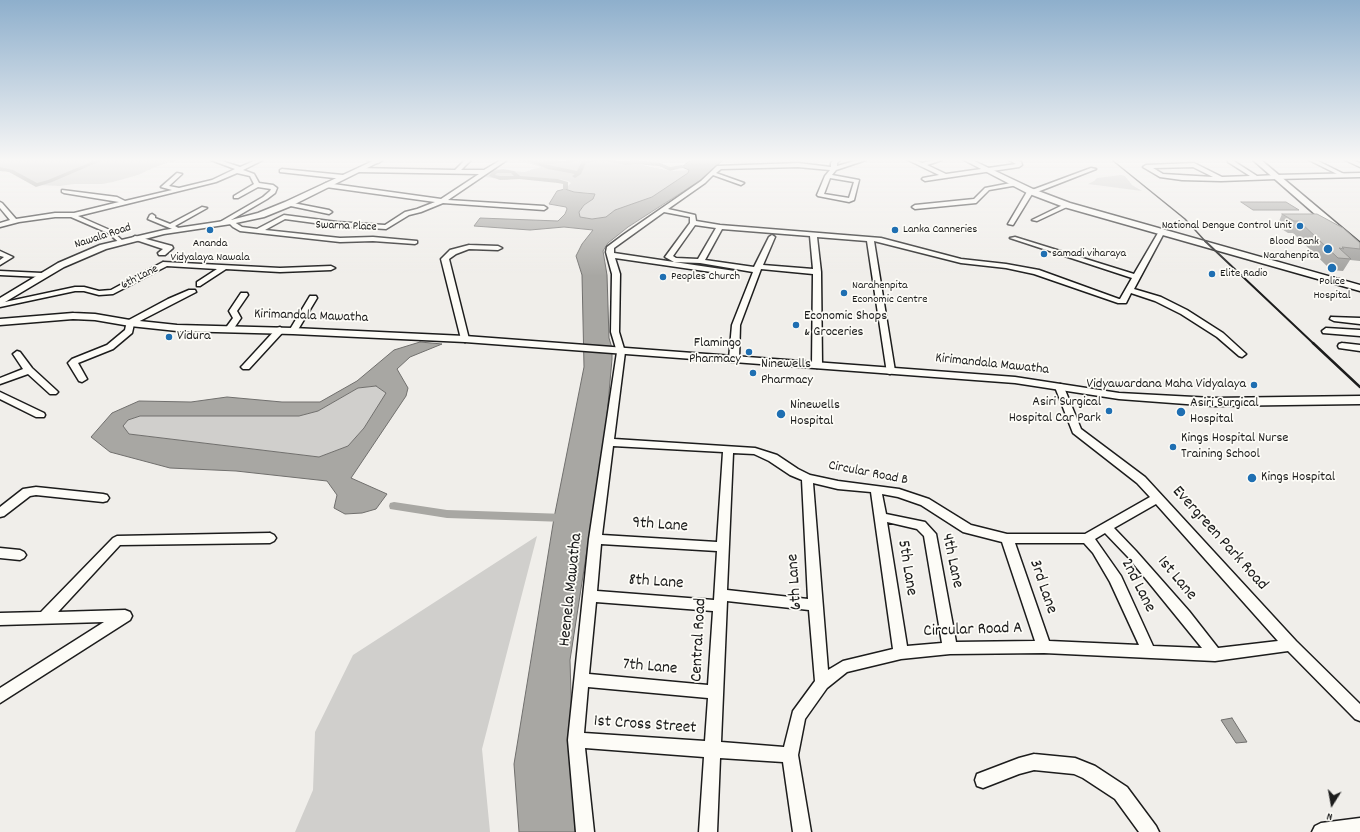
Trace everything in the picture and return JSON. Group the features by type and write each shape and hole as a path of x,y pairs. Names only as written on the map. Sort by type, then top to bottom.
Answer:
{"highway":[{"path":"1306,199 1360,248"},
{"path":"1314,199 1360,238"}],"main road":[{"name":"Nawala Road","path":"0,304 42,276 76,258 121,242 173,228 231,222 261,215 298,199"},
{"path":"1050,199 1067,205 1360,288"},
{"path":"1263,261 1278,267 1360,291"},
{"name":"Kirimandala Mawatha","path":"0,322 73,316 94,317 130,323 177,328 280,330 465,339 621,352 1015,380 1119,396 1213,402 1360,400"}],"street":[{"path":"116,199 125,203"},
{"path":"0,225 14,221 55,215 74,215 142,199"},
{"path":"221,223 264,199"},
{"path":"376,199 384,200"},
{"path":"420,199 442,202 544,208"},
{"path":"258,231 284,217 338,224 381,228 389,227 407,213 419,211 446,199"},
{"path":"621,352 615,332 616,274 610,252 612,248 625,236 678,199"},
{"path":"842,199 852,199"},
{"path":"915,207 976,201 978,199"},
{"path":"1012,224 1028,199"},
{"path":"0,204 14,221"},
{"path":"288,204 330,212"},
{"path":"1035,220 1067,205"},
{"path":"152,216 151,219 173,228 204,208"},
{"path":"662,210 693,216 693,223 669,257 674,260 816,272"},
{"path":"74,215 74,217 110,232 121,242"},
{"name":"Swarna Place","path":"231,222 240,229 340,240 373,239 415,242"},
{"path":"693,223 720,227 881,240 961,261 1006,266 1036,272 1118,301 1123,301 1161,232"},
{"path":"700,261 720,227"},
{"path":"812,234 816,272 817,365"},
{"path":"734,359 736,325 757,268 772,237"},
{"path":"135,238 169,248 162,253"},
{"path":"1013,238 1136,277"},
{"path":"870,239 890,371"},
{"path":"465,339 445,259 453,252 469,247 498,248"},
{"path":"0,253 9,257 0,263"},
{"path":"611,255 732,273"},
{"name":"6th Lane","path":"0,304 75,289 84,289 99,293 113,292 166,264 280,270 331,268"},
{"path":"200,284 225,267"},
{"path":"0,273 42,276"},
{"path":"1129,290 1164,301 1184,312 1220,335 1242,354"},
{"path":"82,379 73,363 75,361 115,344 129,331 130,323 171,301 192,292"},
{"path":"229,329 237,318 233,311 244,295"},
{"path":"293,331 313,298"},
{"path":"1334,319 1360,321"},
{"path":"246,368 280,330"},
{"path":"1326,331 1360,333"},
{"path":"1342,346 1360,348"},
{"name":"Heenela Mawatha","path":"585,832 576,740 595,538 621,352"},
{"path":"17,354 29,370 53,392"},
{"path":"0,381 29,370"},
{"name":"Evergreen Park Road","path":"1060,387 1077,432 1142,480 1291,645 1360,714"},
{"path":"0,395 40,415"},
{"name":"Circular Road B","path":"609,442 755,451 773,458 794,472 808,478 838,485 899,493 925,502 967,529 1007,539 1087,538 1107,528 1134,510 1157,498"},
{"name":"Central Road","path":"708,832 728,450"},
{"name":"6th Lane","path":"808,478 815,605 822,683"},
{"name":"5th Lane","path":"876,489 901,653"},
{"path":"0,513 27,492 32,491 103,498"},
{"name":"4th Lane","path":"881,517 921,525 930,534 950,648"},
{"name":"1st Lane","path":"1107,528 1165,593 1215,656"},
{"path":"45,617 117,541 270,538"},
{"name":"9th Lane","path":"595,538 722,547"},
{"name":"2nd Lane","path":"1087,538 1097,550 1116,580 1149,653"},
{"name":"3rd Lane","path":"1007,539 1044,647"},
{"path":"0,553 20,555"},
{"name":"8th Lane","path":"589,596 815,605"},
{"path":"0,618 125,616 0,696"},
{"name":"Circular Road A","path":"802,832 790,754 798,716 822,683 843,667 901,653 950,648 1044,647 1215,656 1291,645"},
{"name":"7th Lane","path":"581,680 715,692"},
{"name":"1st Cross Street","path":"576,740 790,754"},
{"path":"983,780 1019,766 1034,762 1075,766 1089,772 1121,793 1150,832"},
{"path":"1321,832 1360,827"}],"shaded area":[{"path":"552,199 593,199 584,205 579,212 580,217 592,219 606,217 615,210 647,199 672,199 628,227 608,243 603,251 607,275 609,338 612,348 612,359 606,427 570,660 575,832 519,832 514,764 554,518 584,367 582,275 576,256 582,244 593,230 564,227 530,230 474,226 480,218 558,221 565,214 567,209 566,207 549,204"},
{"path":"593,199 648,199 616,210 607,217 592,219 580,217 579,212 584,205"},
{"path":"1241,202 1286,202 1299,210 1253,210"},
{"path":"420,342 442,344 410,357 397,369 408,388 406,396 351,478 387,494 376,509 362,513 345,514 334,508 337,495 327,481 236,471 170,468 110,452 91,437 112,413 139,401 191,402 227,397 282,402 320,402 357,381 394,350","holes":["376,386 386,393 364,428 348,446 319,457 129,434 123,426 128,420 140,416 299,416 318,411 358,388"]},
{"path":"376,386 387,393 364,428 348,446 319,457 129,434 122,426 128,420 140,416 299,416 318,411 358,388"},
{"path":"537,536 482,749 490,832 295,832 313,790 315,732 353,655"},
{"path":"1232,718 1247,742 1236,743 1221,720"}],"building":[{"path":"1282,214 1317,214 1343,228 1360,243 1360,249 1339,248 1351,259 1338,258 1299,221 1294,221"}],"waterway":[{"path":"394,506 447,514 565,518"}],"railway":[{"path":"1160,199 1185,219 1206,242"},
{"path":"1206,242 1314,344"},
{"path":"1313,343 1360,387"}],"place":[{"name":"National Dengue Control Unit","path":"1300,226"},
{"name":"Ananda Vidyalaya Nawala","path":"210,230"},
{"name":"Lanka Canneries","path":"895,230"},
{"name":"Blood Bank Narahenpita","path":"1328,249"},
{"name":"samadi viharaya","path":"1044,254"},
{"name":"Police Hospital","path":"1332,268"},
{"name":"Elite Radio","path":"1212,274"},
{"name":"Peoples Church","path":"663,277"},
{"name":"Narahenpita Economic Centre","path":"844,293"},
{"name":"Economic Shops & Groceries","path":"796,325"},
{"name":"Vidura","path":"169,337"},
{"name":"Flamingo Pharmacy","path":"749,352"},
{"name":"Ninewells Pharmacy","path":"753,373"},
{"name":"Vidyawardana Maha Vidyalaya","path":"1254,385"},
{"name":"Asiri Surgical Hospital Car Park","path":"1109,411"},
{"name":"Asiri Surgical Hospital","path":"1181,412"},
{"name":"Ninewells Hospital","path":"781,414"},
{"name":"Kings Hospital Nurse Training School","path":"1173,447"},
{"name":"Kings Hospital","path":"1252,478"}]}
